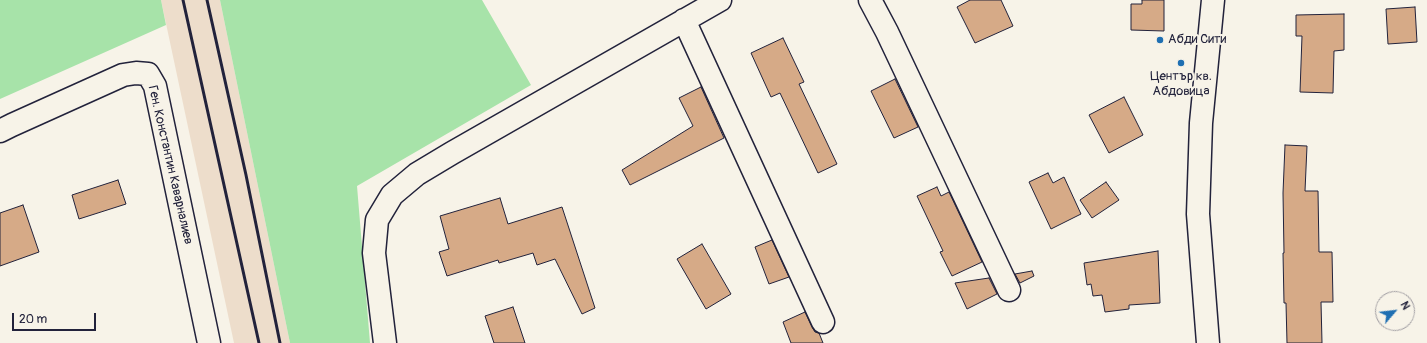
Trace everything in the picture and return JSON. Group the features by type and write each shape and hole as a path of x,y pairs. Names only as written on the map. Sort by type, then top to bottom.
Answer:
{"street":[{"path":"385,343 374,253 377,220 392,195 417,174 440,160 720,0"},
{"path":"870,0 887,32 1009,290"},
{"path":"1208,343 1198,214 1201,123 1213,0"},
{"path":"684,20 823,322"},
{"name":"Ген. Константин Каварналиев","path":"0,131 123,75 136,72 148,74 155,86 209,343"}],"shaded area":[{"path":"161,0 220,0 290,343 234,343"}],"green space":[{"path":"0,0 161,0 166,25 0,99"},
{"path":"220,0 482,0 531,85 357,186 370,343 290,343"}],"building":[{"path":"970,0 1001,0 1013,26 975,43 957,7"},
{"path":"1142,0 1164,0 1164,31 1131,30 1131,4 1142,4"},
{"path":"1415,7 1417,42 1388,44 1386,9"},
{"path":"1344,14 1344,50 1334,51 1333,93 1300,92 1302,36 1296,36 1296,15"},
{"path":"783,38 804,82 799,84 837,164 818,173 780,93 771,97 751,53"},
{"path":"895,79 918,127 894,138 871,91"},
{"path":"701,87 724,138 630,185 622,170 693,126 679,98"},
{"path":"1124,97 1143,135 1109,153 1089,115"},
{"path":"1285,145 1307,146 1305,191 1318,191 1319,252 1332,252 1333,302 1321,302 1322,343 1287,343 1286,303 1284,303 1283,253"},
{"path":"1048,173 1053,183 1064,177 1081,214 1051,229 1029,182"},
{"path":"118,180 126,204 79,219 72,195"},
{"path":"1106,182 1119,200 1092,218 1080,200"},
{"path":"937,187 941,196 949,192 982,262 952,276 940,252 943,251 917,196"},
{"path":"500,198 508,224 562,207 595,308 582,314 555,259 537,265 533,253 499,263 498,260 447,276 439,252 449,249 440,216"},
{"path":"23,205 39,252 0,266 0,213"},
{"path":"772,240 789,277 769,284 755,247"},
{"path":"702,244 731,294 706,309 677,259"},
{"path":"1158,251 1160,303 1129,305 1129,309 1105,312 1102,295 1093,296 1091,284 1087,285 1084,263"},
{"path":"1032,271 1034,276 1020,283 1015,274"},
{"path":"989,278 997,294 967,309 955,283"},
{"path":"513,307 525,343 494,343 485,316"},
{"path":"805,312 815,332 819,333 823,343 791,343 783,322"}],"railway":[{"path":"183,0 259,343"},
{"path":"207,0 246,175 280,343"}],"place":[{"name":"Абди Сити","path":"1160,40"},
{"name":"Център кв. Абдовица","path":"1181,63"}]}
